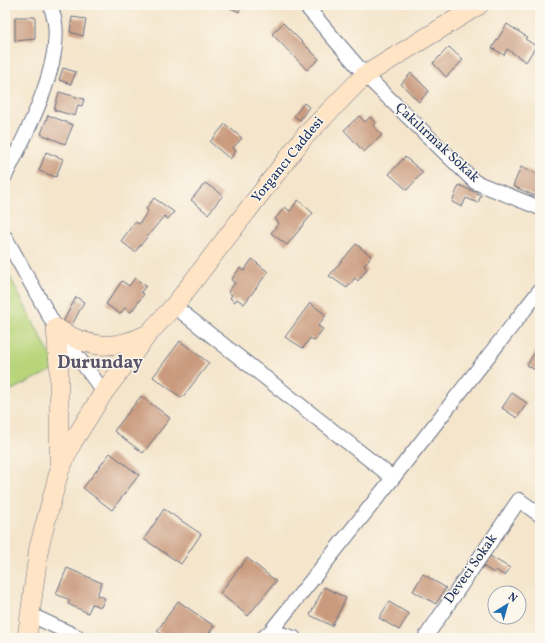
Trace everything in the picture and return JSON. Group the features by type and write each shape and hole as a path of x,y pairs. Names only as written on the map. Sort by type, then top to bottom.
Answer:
{"street":[{"path":"5,176 33,121 53,57 55,24 51,5"},
{"name":"Çakılırmak Sokak","path":"305,5 364,75 475,182 540,208"},
{"name":"Yorgancı Caddesi","path":"59,472 72,443 104,392 148,334 174,306 304,137 364,75 479,5"},
{"path":"5,237 56,328 104,392"},
{"path":"267,634 393,478 540,290"},
{"path":"174,306 393,478"},
{"path":"56,328 78,340 107,346 131,342 148,334"},
{"path":"27,638 39,547 59,472 59,366 56,328"},
{"name":"Deveci Sokak","path":"424,638 519,500 540,515"},
{"path":"31,615 80,638"},
{"path":"267,634 294,638"}],"green space":[{"path":"5,267 57,368 5,393"}],"building":[{"path":"228,5 242,5 239,12 228,7"},
{"path":"15,17 35,17 35,39 15,41"},
{"path":"72,17 86,19 83,36 70,32"},
{"path":"283,23 319,59 307,70 272,34"},
{"path":"507,24 527,37 525,39 536,46 526,62 507,49 504,55 492,48"},
{"path":"449,47 463,60 446,77 433,63"},
{"path":"63,68 76,72 71,84 59,80"},
{"path":"411,73 429,91 419,102 401,84"},
{"path":"59,92 84,99 82,106 78,105 75,116 54,110"},
{"path":"304,103 309,107 300,120 294,116"},
{"path":"48,115 73,125 65,144 41,134"},
{"path":"359,116 365,122 370,117 376,123 373,125 382,135 364,152 344,130"},
{"path":"225,124 242,138 233,148 236,151 230,159 210,142"},
{"path":"46,152 63,159 56,177 39,171"},
{"path":"405,157 423,172 407,190 389,174"},
{"path":"521,167 540,175 540,184 535,196 513,186"},
{"path":"205,183 223,195 208,214 191,200"},
{"path":"459,185 481,195 478,203 466,198 462,207 452,202"},
{"path":"154,198 174,212 168,219 164,216 135,252 121,241 135,222 139,224 148,211 146,209"},
{"path":"298,200 313,213 287,245 271,233 279,223 275,219 285,207 290,211"},
{"path":"356,244 371,256 364,266 367,269 358,281 355,278 347,288 329,276"},
{"path":"252,259 268,272 244,304 237,299 235,302 230,298 232,295 228,292 235,283 231,280 240,268 244,271"},
{"path":"135,278 146,286 141,292 144,294 131,312 125,308 120,314 106,304 122,281 129,286"},
{"path":"76,297 84,302 71,327 63,322"},
{"path":"310,303 326,315 318,326 323,329 314,341 310,338 303,348 285,337"},
{"path":"180,341 209,363 182,398 153,377"},
{"path":"538,347 540,349 540,373 527,365"},
{"path":"512,393 527,403 517,418 502,408"},
{"path":"141,396 170,418 143,453 114,431"},
{"path":"110,453 139,475 112,510 83,488"},
{"path":"164,509 201,534 181,564 144,539"},
{"path":"488,555 510,568 505,576 496,570 494,573 481,565"},
{"path":"247,558 276,581 248,616 220,593"},
{"path":"67,568 102,583 97,595 105,598 101,607 92,604 88,613 68,604 70,600 56,594"},
{"path":"423,574 446,588 436,604 413,591"},
{"path":"324,587 346,598 332,626 310,615"},
{"path":"178,601 214,626 206,638 168,638 157,631"},
{"path":"389,602 409,614 399,630 379,618"}],"district":[{"name":"Durunday","path":"100,363"}]}
